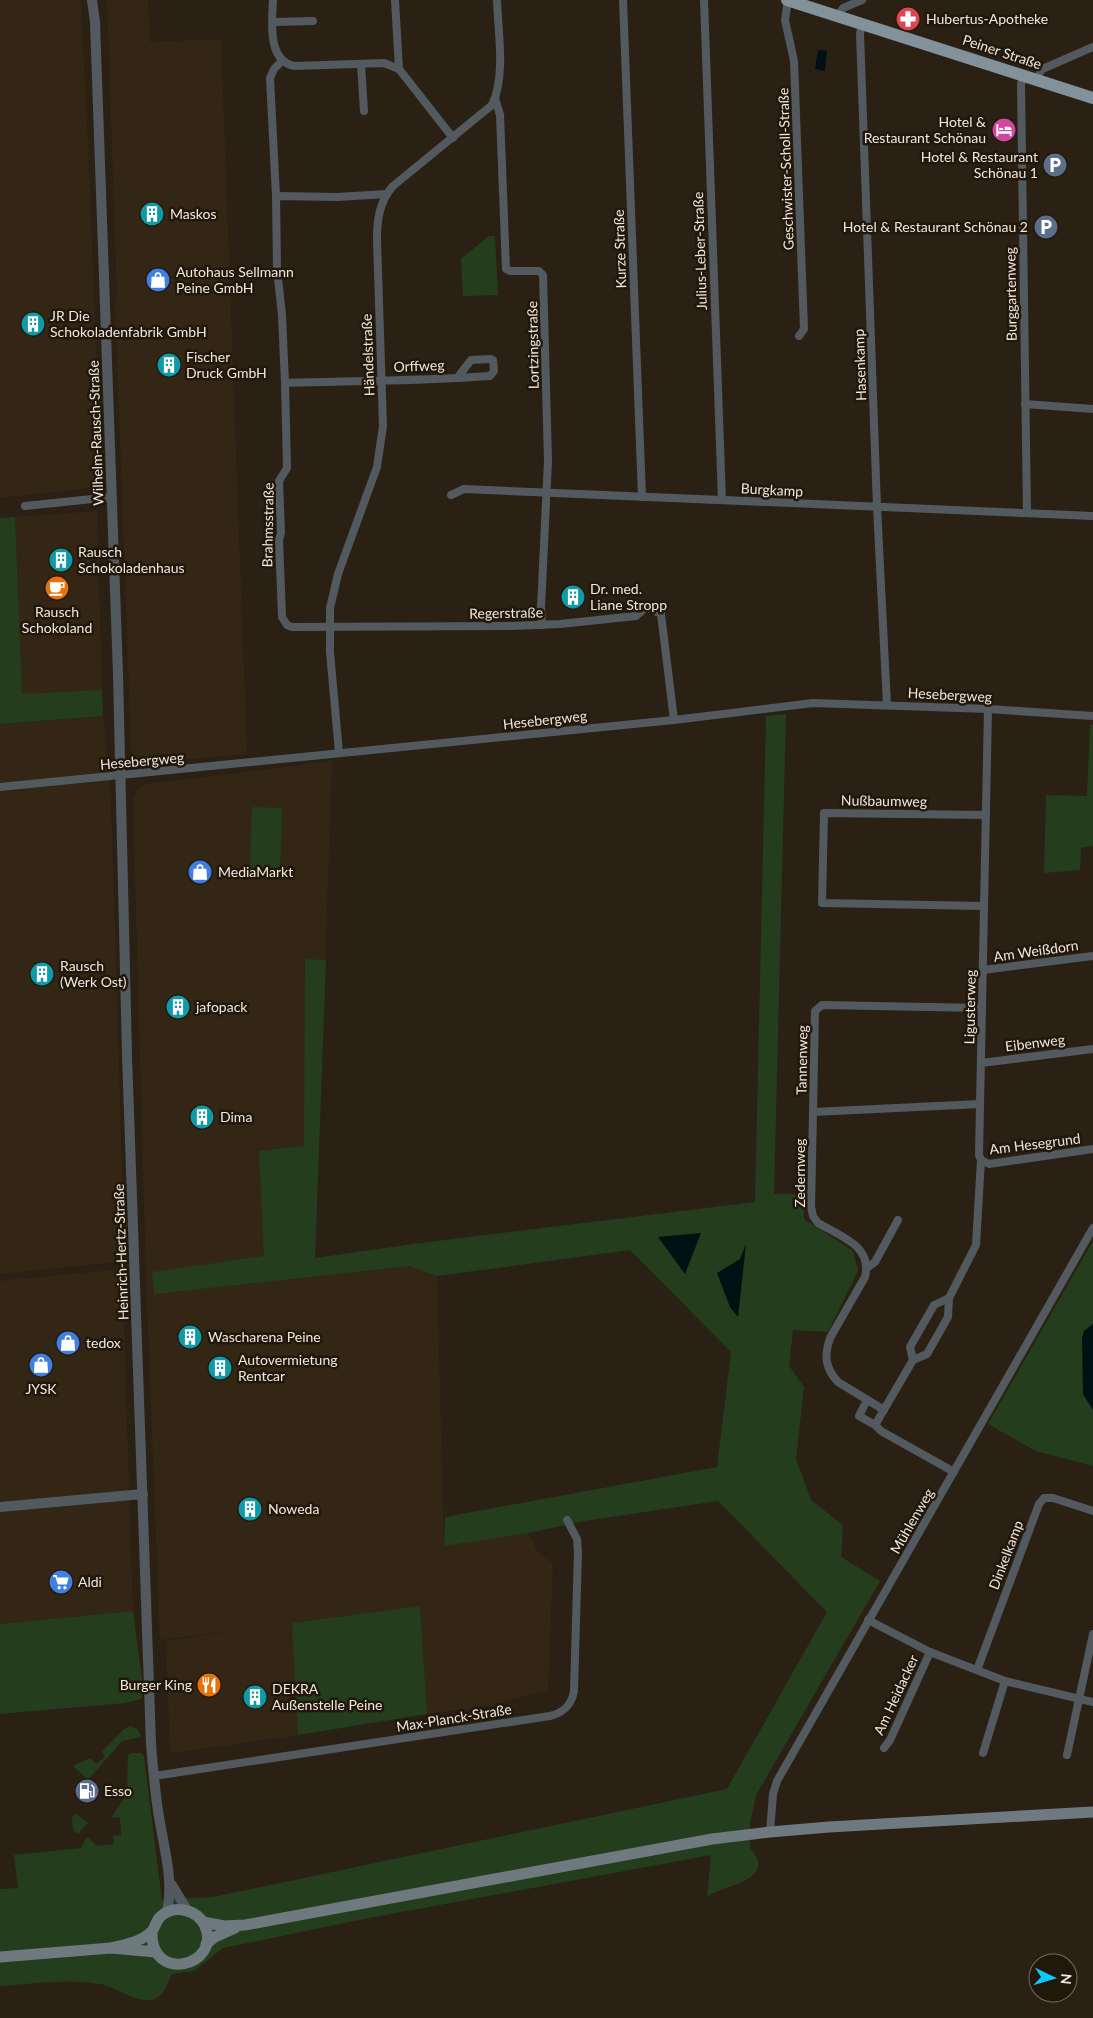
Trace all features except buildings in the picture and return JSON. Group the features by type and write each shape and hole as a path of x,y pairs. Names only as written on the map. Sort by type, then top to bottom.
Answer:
{"main road":[{"name":"Peiner Straße","path":"787,0 1093,98"},
{"path":"202,1922 224,1926 245,1925 650,1850 770,1832 1093,1812"},
{"path":"187,1910 196,1915 206,1929 206,1944 199,1957 186,1964 171,1964 156,1952 153,1946 152,1932 157,1920 167,1912 187,1910"},
{"path":"206,1944 225,1932 245,1925"},
{"path":"0,1957 111,1948 135,1942 152,1932"},
{"path":"111,1948 156,1952"}],"street":[{"name":"Wilhelm-Rausch-Straße","path":"92,0 95,22 121,775"},
{"path":"273,0 274,48 282,61 288,65 295,66 384,64 399,69 453,138"},
{"path":"395,0 399,69"},
{"path":"276,196 337,197 386,194 486,112 495,98 500,77 497,0"},
{"name":"Kurze Straße","path":"622,0 642,496"},
{"name":"Julius-Leber-Straße","path":"704,0 722,500"},
{"name":"Geschwister-Scholl-Straße","path":"787,0 785,20 794,61 804,329 799,336"},
{"path":"838,16 843,8 862,0"},
{"path":"273,22 313,21"},
{"name":"Hasenkamp","path":"862,23 860,34 886,705"},
{"path":"1037,79 1041,70 1093,47"},
{"name":"Brahmsstraße","path":"282,61 274,69 270,78 276,196 277,269 286,383 287,468 279,481 281,533 278,540 282,617 287,625 292,627 329,628"},
{"path":"361,64 364,111"},
{"name":"Burggartenweg","path":"1022,75 1027,512"},
{"name":"Lortzingstraße","path":"495,98 500,115 506,269 510,271 539,271 543,275 548,461 541,607 542,625"},
{"name":"Händelstraße","path":"338,753 329,628 330,608 338,574 377,467 383,426 377,227 378,214 386,194"},
{"name":"Orffweg","path":"382,380 490,376 494,371 493,360 470,360 458,377"},
{"path":"286,383 382,380"},
{"path":"1025,404 1093,408"},
{"name":"Burgkamp","path":"451,495 464,489 1093,516"},
{"path":"25,506 112,497"},
{"name":"Regerstraße","path":"329,628 542,625 636,616 646,607 661,614 674,720"},
{"name":"Hesebergweg","path":"0,787 674,720 813,703 1093,716"},
{"name":"Ligusterweg","path":"912,1360 927,1354 948,1317 949,1298 976,1245 981,1160 979,1155 988,710"},
{"name":"Heinrich-Hertz-Straße","path":"121,775 127,1055 154,1776 169,1876 170,1895 167,1912"},
{"name":"Nußbaumweg","path":"984,906 822,904 824,813 986,815"},
{"name":"Am Weißdorn","path":"983,970 1093,956"},
{"name":"Tannenweg","path":"980,1104 813,1112 815,1012 822,1004 982,1008"},
{"name":"Eibenweg","path":"981,1063 1093,1049"},
{"name":"Zedernweg","path":"813,1112 811,1207 813,1216 818,1222 858,1247 868,1267"},
{"name":"Am Hesegrund","path":"981,1160 989,1164 1093,1149"},
{"path":"884,1410 838,1382 827,1368 826,1355 830,1338 865,1278 868,1267 875,1262 898,1220"},
{"name":"Mühlenweg","path":"770,1832 773,1794 777,1782 1093,1228"},
{"name":"Ligusterweg","path":"875,1425 912,1360 910,1347 934,1305 949,1298"},
{"path":"867,1400 859,1416 875,1425 881,1431 954,1472"},
{"path":"0,1507 143,1494"},
{"name":"Dinkelkamp","path":"977,1670 1039,1504 1044,1498 1053,1498 1093,1511"},
{"name":"Max-Planck-Straße","path":"154,1776 550,1716 560,1712 568,1706 574,1691 578,1552 576,1539 568,1520"},
{"name":"Am Heidacker","path":"868,1620 930,1652 1005,1681 1093,1702"},
{"path":"1067,1755 1093,1634"},
{"name":"Am Heidacker","path":"884,1748 890,1740 930,1652"},
{"path":"983,1753 1005,1681"},
{"name":"Heinrich-Hertz-Straße","path":"169,1876 176,1895 187,1910"}],"shaded area":[{"path":"0,0 80,0 81,4 101,478 90,488 0,498"},
{"path":"107,0 148,0 150,42 221,39 247,754 144,763 135,759 131,748 115,298 117,297"},
{"path":"818,50 827,51 825,71 815,69"},
{"path":"97,511 102,690 22,695 15,517"},
{"path":"103,716 110,776 125,1261 0,1274 0,724"},
{"path":"332,761 315,1258 421,1243 437,1276 444,1545 528,1533 539,1554 553,1563 548,1690 494,1705 427,1714 420,1606 293,1623 298,1735 170,1753 166,1641 240,1630 160,1640 146,1278 133,800 137,790 146,784"},
{"path":"701,1233 685,1274 658,1237"},
{"path":"746,1244 738,1317 730,1307 717,1273 740,1259"},
{"path":"122,1269 133,1611 0,1624 0,1281"},
{"path":"1093,1324 1093,1410 1083,1394 1082,1338 1084,1331"}],"green space":[{"path":"489,236 495,236 498,295 463,296 461,259"},
{"path":"15,517 22,694 102,690 103,716 0,724 0,518"},
{"path":"786,714 774,1194 804,1194 804,1219 853,1251 858,1271 828,1332 793,1330 789,1366 804,1387 796,1459 811,1500 843,1525 841,1557 880,1581 756,1795 750,1824 750,1848 757,1859 758,1868 754,1875 707,1897 711,1855 369,1918 223,1948 194,1971 172,1974 161,1995 155,1999 142,2000 107,1986 88,1982 50,1982 0,1986 0,1889 18,1888 14,1855 81,1848 86,1838 89,1838 97,1846 114,1844 113,1836 121,1835 120,1817 111,1818 127,1794 128,1755 132,1753 141,1753 144,1756 162,1900 213,1897 727,1789 827,1612 718,1501 584,1521 528,1533 444,1546 445,1517 717,1467 731,1352 630,1250 437,1276 409,1266 154,1294 152,1272 264,1256 259,1151 304,1146 305,959 326,960 315,1258 755,1202 766,716"},
{"path":"1090,724 1093,725 1093,846 1081,848 1080,870 1044,873 1046,795 1087,796"},
{"path":"252,807 282,808 280,870 250,870"},
{"path":"1093,1241 1093,1466 1036,1451 988,1424"},
{"path":"420,1606 427,1714 298,1735 292,1623"},
{"path":"133,1611 143,1686 141,1699 125,1703 0,1714 0,1624"},
{"path":"130,1726 140,1733 141,1737 122,1741 88,1780 73,1766 91,1758 96,1764 105,1757 102,1751 124,1729"},
{"path":"75,1813 88,1823 78,1834 73,1830 72,1818"}],"place":[{"name":"Hubertus-Apotheke","path":"908,19"},
{"name":"Hotel & Restaurant Schönau","path":"1004,130"},
{"name":"Hotel & Restaurant Schönau 1","path":"1055,165"},
{"name":"Maskos","path":"152,214"},
{"name":"Hotel & Restaurant Schönau 2","path":"1046,227"},
{"name":"Autohaus Sellmann Peine GmbH","path":"158,280"},
{"name":"JR Die Schokoladenfabrik GmbH","path":"33,324"},
{"name":"Fischer Druck GmbH","path":"169,365"},
{"name":"Rausch Schokoladenhaus","path":"61,560"},
{"name":"Rausch Schokoland","path":"57,588"},
{"name":"Dr. med. Liane Stropp","path":"573,597"},
{"name":"MediaMarkt","path":"200,872"},
{"name":"Rausch (Werk Ost)","path":"42,974"},
{"name":"jafopack","path":"178,1007"},
{"name":"Dima","path":"202,1117"},
{"name":"Wascharena Peine","path":"190,1337"},
{"name":"tedox","path":"68,1343"},
{"name":"JYSK","path":"41,1365"},
{"name":"Autovermietung Rentcar","path":"220,1368"},
{"name":"Noweda","path":"250,1509"},
{"name":"Aldi","path":"61,1582"},
{"name":"Burger King","path":"209,1685"},
{"name":"DEKRA Außenstelle Peine","path":"255,1697"},
{"name":"Esso","path":"87,1791"}]}
